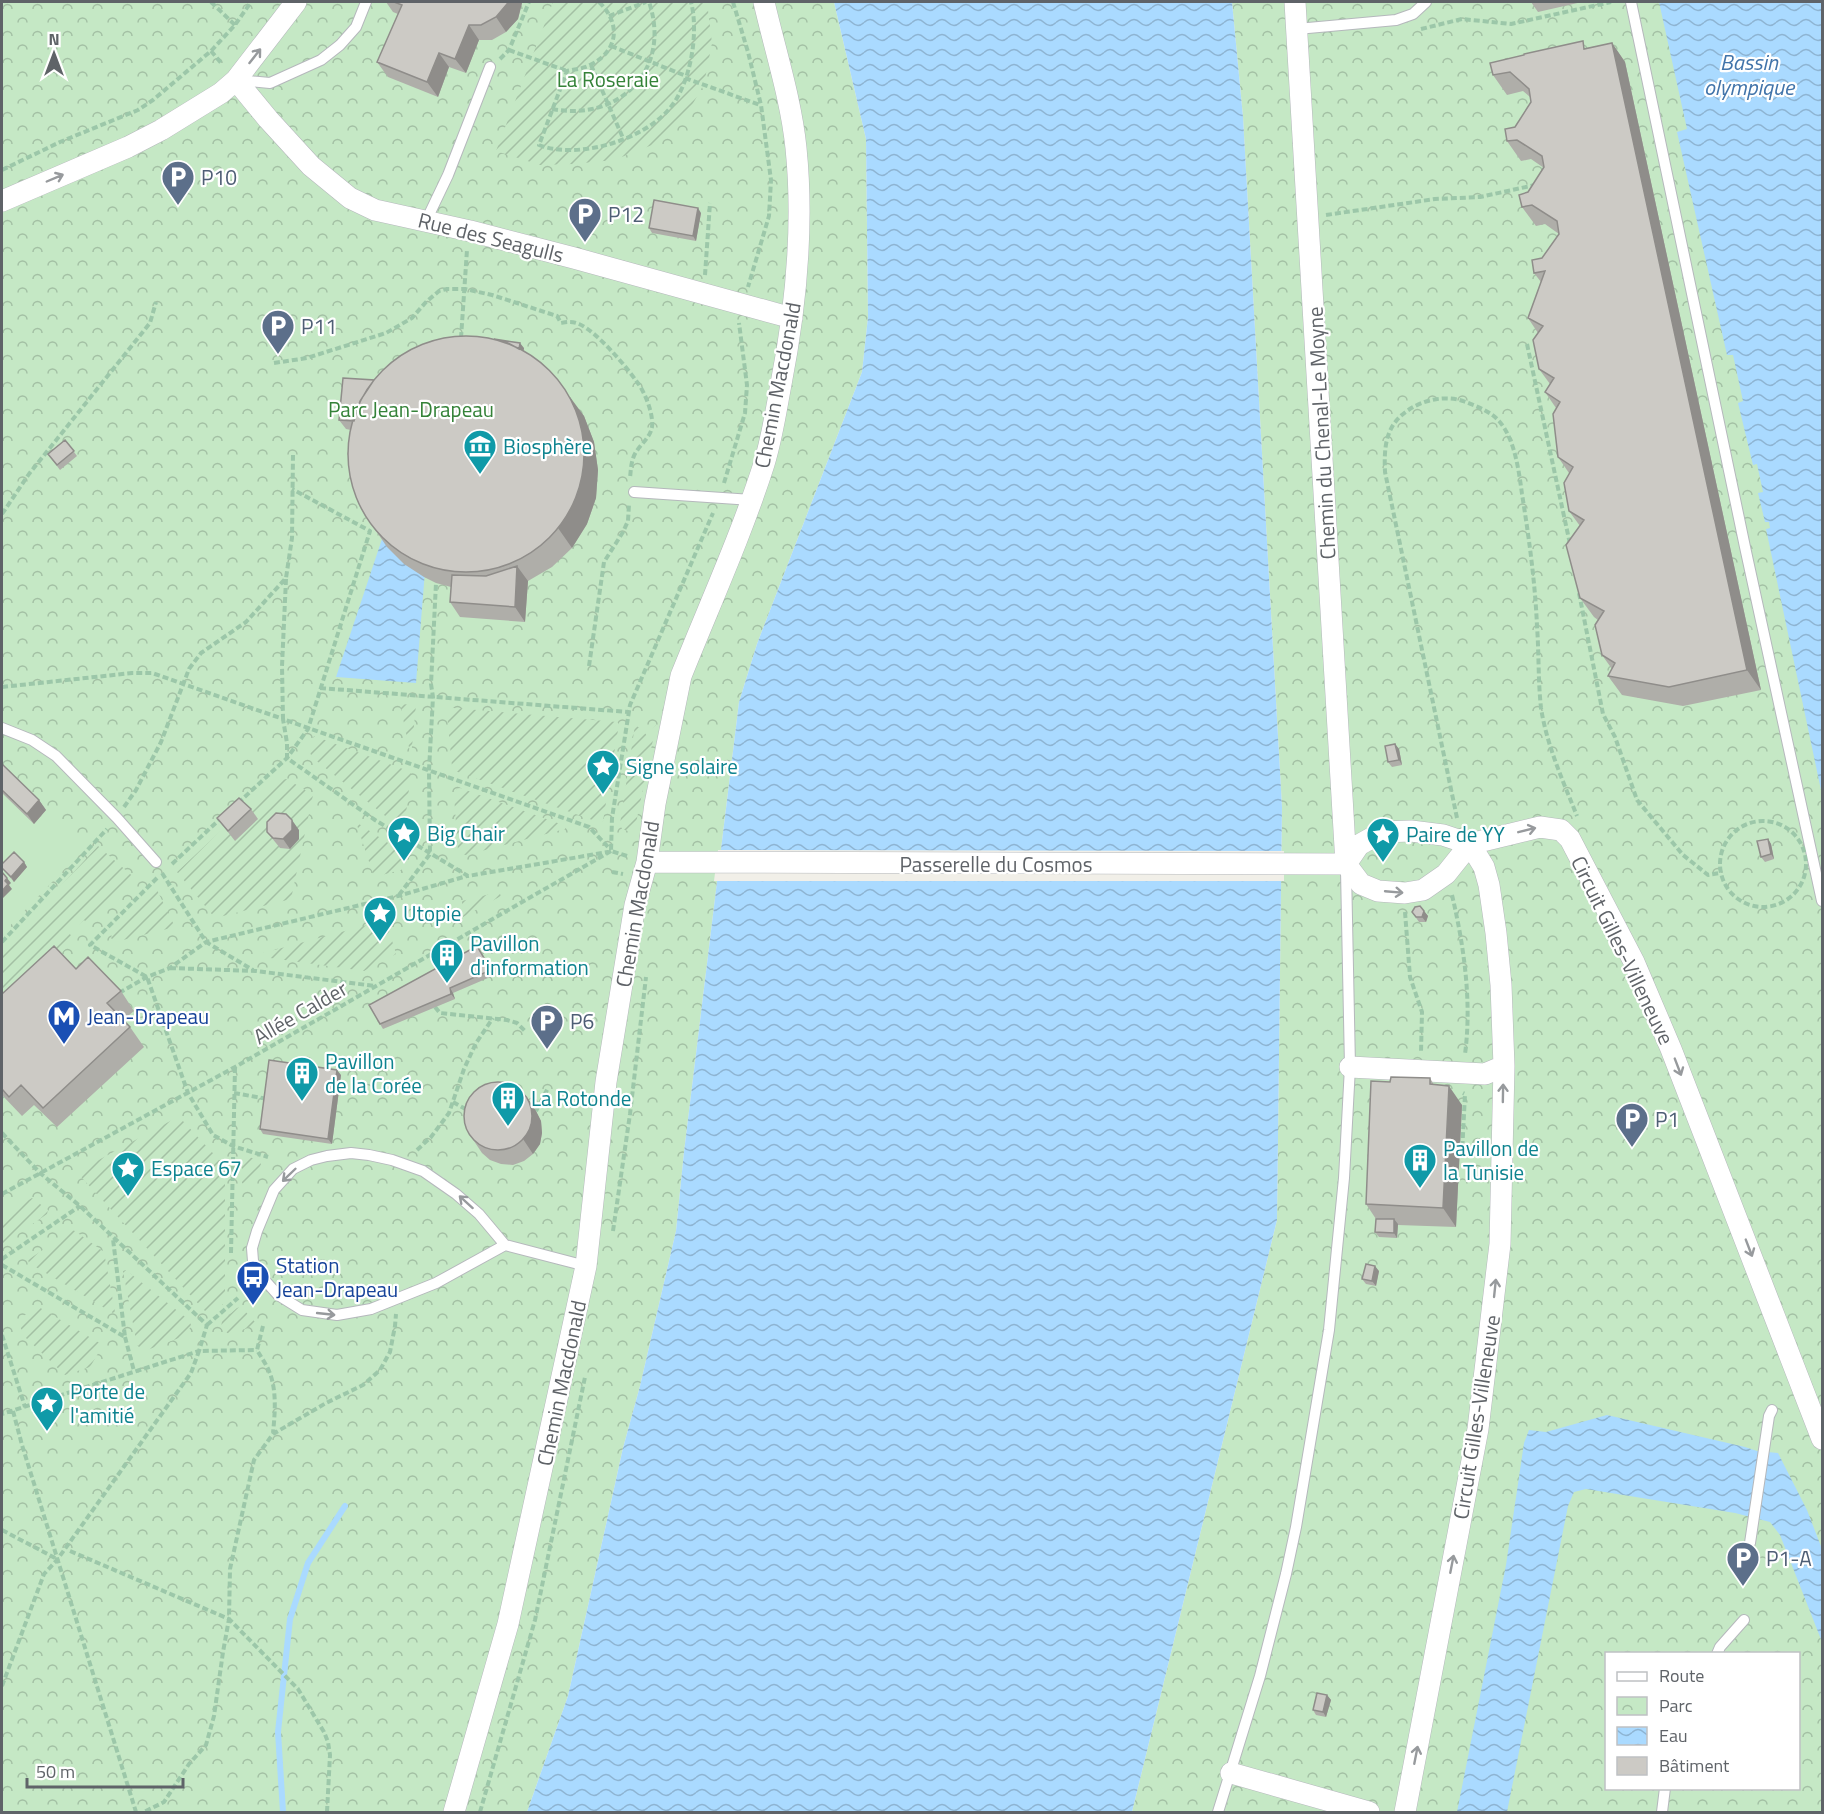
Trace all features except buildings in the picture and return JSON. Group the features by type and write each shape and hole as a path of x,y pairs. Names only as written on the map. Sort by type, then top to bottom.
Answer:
{"street":[{"path":"2,201 128,147 221,93 232,75 296,2"},
{"name":"Chemin Macdonald","path":"454,1812 508,1624 586,1266 606,1082 635,905 647,862 657,792 681,676 752,500 773,431 792,318 799,226 796,150 792,122 764,2"},
{"name":"Chemin du Chenal-Le Moyne","path":"1295,2 1346,864"},
{"name":"Rue des Seagulls","path":"232,75 311,166 350,198 375,210 574,258 792,318"},
{"name":"Circuit Gilles-Villeneuve","path":"1405,1812 1480,1418 1500,1244 1504,1066 1501,985 1489,885 1484,867 1470,844 1540,826 1561,830 1569,839 1634,962 1671,1049 1822,1439"},
{"path":"1411,831 1443,835 1470,844 1446,874 1423,890 1406,893 1378,891 1361,884 1346,864 1359,845 1382,832 1411,831"},
{"name":"Passerelle du Cosmos","path":"647,862 1346,864"},
{"path":"1350,1067 1485,1074 1504,1066"},
{"path":"1231,1773 1369,1812"}],"lane":[{"path":"232,75 270,83 321,60 340,45 356,27 366,2"},
{"path":"1298,29 1396,20 1413,14 1426,2"},
{"path":"1631,2 1822,901"},
{"path":"426,221 448,175 490,67"},
{"path":"632,488 752,500"},
{"path":"2,728 32,740 56,756 117,818 156,862"},
{"path":"1218,1812 1260,1676 1286,1574 1317,1412 1329,1330 1344,1178 1350,1067 1346,864"},
{"path":"505,1245 436,1283 371,1309 337,1315 302,1310 278,1295 260,1275 253,1261 252,1248 274,1190 293,1169 311,1160 351,1153 392,1160 423,1172 456,1194 478,1214 505,1245 586,1266"},
{"path":"1750,1543 1771,1413"},
{"path":"1718,1652 1744,1620"},
{"path":"1662,1812 1665,1790"}],"path":[{"path":"211,2 235,25"},
{"path":"2,170 60,142 138,110 172,85 211,51 235,25 251,2"},
{"path":"529,2 509,50 567,71 591,65 600,60 612,46 614,30 609,16 599,2"},
{"path":"552,109 583,111 608,104 633,86 650,62 655,47 656,30 648,2 609,16"},
{"path":"567,71 539,145 564,150 600,147 654,123 673,105 685,77 694,41 694,11 691,2"},
{"path":"733,2 761,105 771,180 769,216 746,296"},
{"path":"1404,17 1415,30 1462,18 1511,24 1611,2"},
{"path":"612,46 685,77 761,105"},
{"path":"211,51 232,75"},
{"path":"591,65 623,138"},
{"path":"1308,217 1435,199 1480,197 1541,184"},
{"path":"701,293 707,265 710,204"},
{"path":"460,345 468,240"},
{"path":"274,363 307,358 386,333 412,318 439,291 447,289 465,289 492,295 557,316 561,323 569,321 588,329 610,350 643,391 652,419 652,430 646,441 636,451 632,463 632,488"},
{"path":"2,514 29,474 150,323 156,302"},
{"path":"611,851 612,818 628,712 720,498 745,413 747,385 740,315"},
{"path":"1527,344 1570,546"},
{"path":"287,758 283,720 282,666 286,578 292,538 293,455"},
{"path":"237,804 287,758 308,729 370,531 292,489"},
{"path":"589,666 604,562 628,521 629,504"},
{"path":"2,942 117,818 136,790 161,742 189,669 201,653 246,622 286,578"},
{"path":"398,896 430,854 429,770 436,583"},
{"path":"1579,591 1603,714 1615,737 1637,800 1683,855 1708,875 1720,873"},
{"path":"2,687 132,673 152,673 589,827 611,851"},
{"path":"320,688 628,712"},
{"path":"287,758 375,820 468,876"},
{"path":"171,865 229,812"},
{"path":"1756,821 1771,821 1785,826 1797,836 1804,849 1807,864 1804,879 1797,892 1786,902 1772,907 1758,908 1745,904 1725,886 1720,873 1720,859 1727,840 1742,826 1756,821"},
{"path":"118,994 147,977 170,968 206,942 398,896 468,876 611,851 647,862"},
{"name":"Allée Calder","path":"2,1194 235,1067 611,851"},
{"path":"156,862 206,942 256,971"},
{"path":"612,872 626,875"},
{"path":"162,873 90,945 147,977 188,1093 213,1135 233,1146 268,1157"},
{"path":"1450,889 1458,920 1466,990 1467,1038 1444,1092 1465,1094 1462,1154 1460,1154"},
{"path":"1405,908 1410,977 1422,1012 1421,1071"},
{"path":"170,968 256,971 375,986"},
{"path":"435,1007 440,1013 493,1018 517,1023 526,1032"},
{"path":"417,1150 431,1137 449,1113 464,1069 476,1043 493,1018"},
{"path":"231,1253 235,1067"},
{"path":"536,1111 548,1088"},
{"path":"234,1093 268,1099"},
{"path":"453,1102 477,1117"},
{"path":"2,1133 40,1173 80,1206 207,1325"},
{"path":"2,1259 80,1206"},
{"path":"112,1237 125,1337 134,1371"},
{"path":"2,1265 125,1337"},
{"path":"2,1686 44,1574 57,1560 191,1374 207,1325 238,1298"},
{"path":"144,1812 164,1802 189,1764 206,1745 214,1716 229,1619 230,1569 254,1460 273,1434 326,1403 363,1385 380,1370 390,1352 397,1299"},
{"path":"263,1326 257,1350 269,1371 273,1388 275,1415 273,1434"},
{"path":"2,1335 25,1407"},
{"path":"2,1414 199,1351 257,1350"},
{"path":"13,1411 136,1812"},
{"path":"2,1530 57,1560"},
{"path":"70,1551 229,1619 298,1689 328,1742 330,1755 327,1812"}],"green space":[{"name":"Parc Jean-Drapeau","path":"2,2 834,2 866,139 868,317 862,372 757,644 739,702 676,1231 640,1386 623,1448 568,1696 527,1812 2,1812"},
{"name":"La Roseraie","path":"553,2 707,2 712,43 704,84 683,121 652,145 614,160 540,165 496,151"},
{"path":"1232,2 1822,2 1822,1812 1132,1812 1277,1220 1282,807 1243,117"},
{"path":"400,704 416,705 411,757"},
{"path":"449,709 617,722 619,724 603,821 598,822 455,771 452,767 447,714"},
{"path":"635,725 647,736 656,725 634,833 622,829 620,824"},
{"path":"314,736 411,772 405,822 398,825 394,823 313,758 310,750"},
{"path":"287,779 313,795 291,899 215,918 177,872 272,783"},
{"path":"460,788 566,826 565,829 466,855 461,854 458,851 454,796"},
{"path":"2,793 34,824 45,812 83,850 2,934"},
{"path":"356,822 402,852 404,861 401,870 374,877"},
{"path":"98,846 137,880 90,926 84,920 69,933 75,940 2,1008 2,949"},
{"path":"157,890 175,927 115,942 111,938 112,934"},
{"path":"499,892 501,896 463,917 462,901"},
{"path":"386,920 396,954 364,971 263,957 263,953"},
{"path":"174,1119 182,1120 225,1168 225,1299 220,1308 211,1312 205,1311 79,1173 84,1168"},
{"path":"245,1155 261,1164 253,1183 247,1187 242,1183 242,1157"},
{"path":"32,1198 48,1210 47,1214 2,1245 2,1214"},
{"path":"72,1230 104,1252 115,1312 113,1313 29,1263 28,1260"},
{"path":"126,1270 189,1320 191,1325 187,1335 147,1350 142,1350 137,1345 123,1271"},
{"path":"37,1306 103,1345 90,1367 65,1375 26,1338 17,1321"},
{"path":"240,1307 255,1322 254,1325 230,1335 221,1328 222,1321"}],"water":[{"path":"834,2 1232,2 1243,117 1282,807 1277,1220 1132,1812 527,1812 568,1696 623,1448 640,1386 676,1231 739,702 757,644 862,372 868,317 866,139"},
{"name":"Bassin olympique","path":"1659,2 1822,2 1822,795 1766,529 1770,528 1769,522 1765,522 1758,493 1763,492 1757,464 1753,465 1738,403 1743,401 1733,355 1727,355 1677,132 1687,129"},
{"path":"393,506 430,509 416,683 336,677"},
{"path":"1607,1415 1757,1451 1778,1453 1807,1510 1822,1549 1822,1642 1780,1535 1770,1522 1735,1513 1586,1489 1574,1492 1568,1506 1507,1812 1457,1812 1506,1565 1524,1443 1529,1430 1546,1432"}],"pier":[{"path":"718,850 1284,851 1284,881 714,881"}],"waterway":[{"path":"283,1812 278,1732 290,1619 308,1563 345,1506"}],"place":[{"name":"P10","path":"178,206"},
{"name":"P12","path":"585,243"},
{"name":"P11","path":"278,355"},
{"name":"Biosphère","path":"480,475"},
{"name":"Signe solaire","path":"603,795"},
{"name":"Big Chair","path":"404,862"},
{"name":"Paire de YY","path":"1383,863"},
{"name":"Utopie","path":"380,942"},
{"name":"Pavillon d'information","path":"447,984"},
{"name":"Jean-Drapeau","path":"64,1045"},
{"name":"P6","path":"547,1050"},
{"name":"Pavillon de la Corée","path":"302,1102"},
{"name":"La Rotonde","path":"508,1127"},
{"name":"P1","path":"1632,1148"},
{"name":"Pavillon de la Tunisie","path":"1420,1189"},
{"name":"Espace 67","path":"128,1197"},
{"name":"Station Jean-Drapeau","path":"253,1306"},
{"name":"Porte de l'amitié","path":"47,1432"},
{"name":"P1-A","path":"1743,1587"}]}
